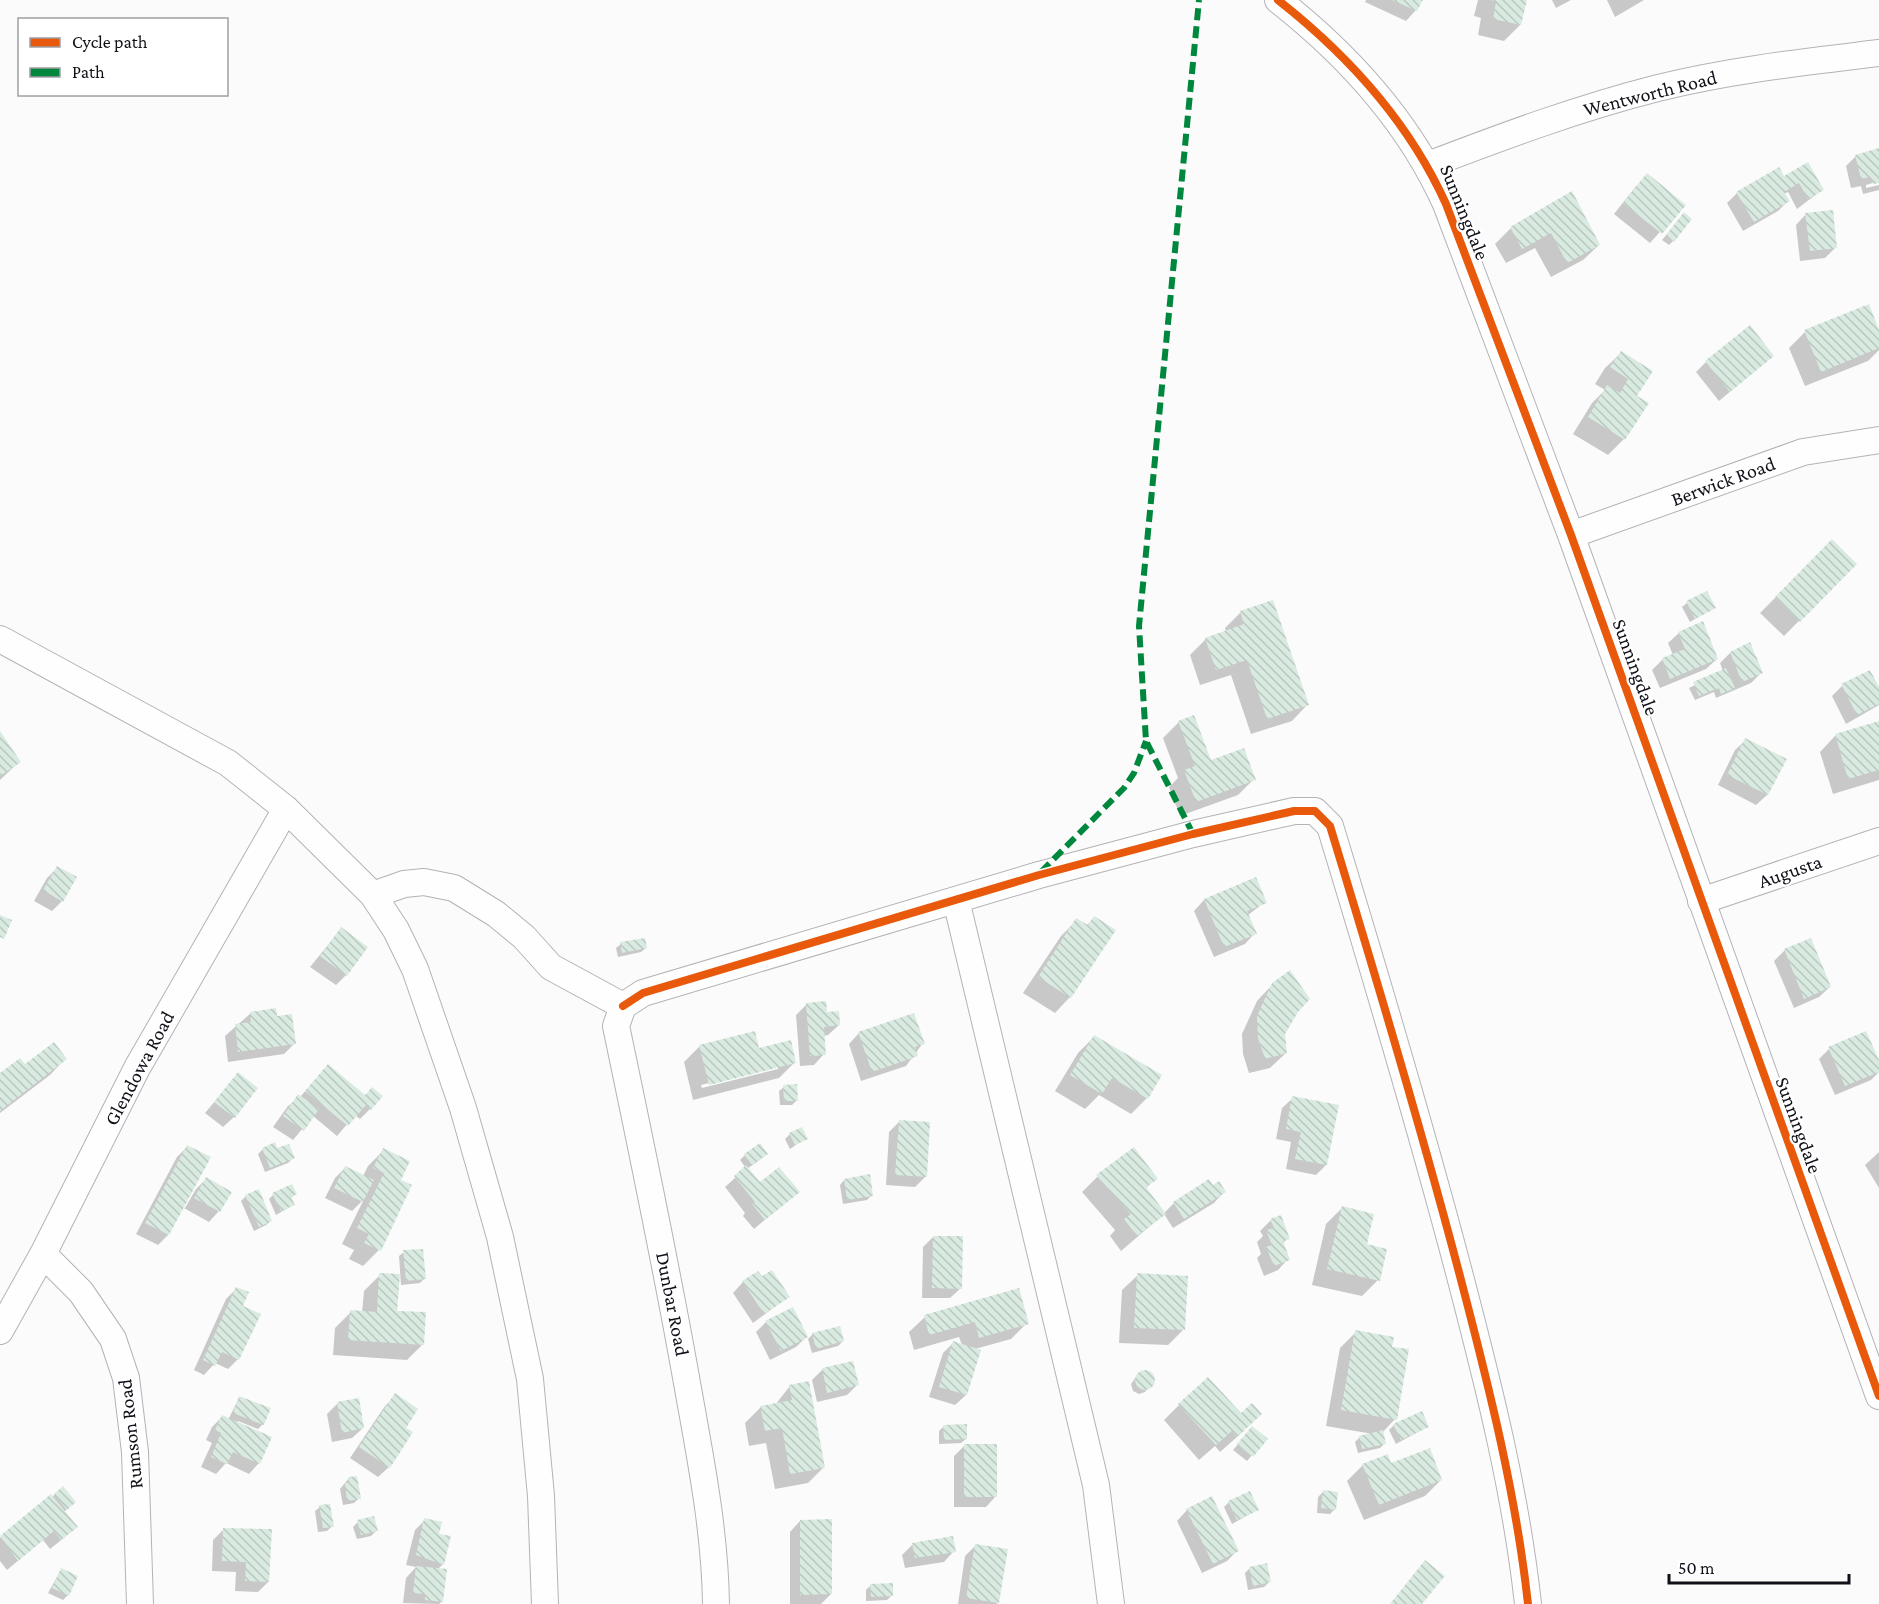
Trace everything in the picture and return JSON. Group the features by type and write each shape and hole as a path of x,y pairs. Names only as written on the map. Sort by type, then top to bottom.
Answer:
{"street":[{"name":"Sunningdale","path":"1278,0 1304,20 1357,71 1403,127 1428,165 1446,204 1571,535 1879,1396"},
{"name":"Wentworth Road","path":"1428,165 1560,116 1659,88 1773,66 1879,53"},
{"name":"Berwick Road","path":"1571,535 1803,452 1879,440"},
{"path":"0,639 228,763 286,809 373,895 396,930 415,969 463,1108 501,1237 530,1378 541,1496 545,1604"},
{"name":"Glendowa Road","path":"0,1331 43,1254 137,1068 286,809"},
{"path":"373,895 414,883 454,888 503,920 524,937 551,967 570,980 623,1006 643,993 1039,875 1193,834 1294,811 1315,811 1330,826 1419,1118 1494,1406 1521,1543 1528,1604"},
{"name":"Augusta","path":"1701,901 1879,840"},
{"path":"956,900 1096,1485 1111,1604"},
{"name":"Dunbar Road","path":"623,1006 616,1026 670,1283 716,1561 716,1604"},
{"name":"Rumson Road","path":"43,1254 81,1292 113,1340 126,1378 135,1452 140,1604"}],"building":[{"path":"1392,0 1423,0 1417,11"},
{"path":"1491,0 1527,0 1521,25 1493,19 1496,2"},
{"path":"1879,148 1879,183 1873,184 1871,177 1861,179 1855,155"},
{"path":"1808,162 1824,190 1808,199 1799,183 1784,192 1790,201 1754,222 1736,192 1779,167 1784,176"},
{"path":"1647,173 1686,205 1662,234 1623,203"},
{"path":"1572,191 1600,245 1567,263 1551,233 1522,249 1510,227"},
{"path":"1833,210 1837,248 1810,251 1805,213"},
{"path":"1684,212 1692,219 1674,242 1666,235"},
{"path":"1869,304 1879,330 1879,348 1821,372 1804,330"},
{"path":"1750,325 1774,356 1730,392 1705,361"},
{"path":"1621,351 1653,371 1637,396 1649,403 1625,440 1588,417 1607,385 1620,393 1628,379 1610,367"},
{"path":"1832,539 1857,564 1800,622 1775,597"},
{"path":"1707,591 1716,608 1695,619 1686,601"},
{"path":"1273,600 1309,705 1267,719 1247,660 1216,670 1205,638 1244,624 1240,611"},
{"path":"1703,621 1718,659 1670,679 1662,658 1685,649 1678,632"},
{"path":"1750,642 1763,673 1742,682 1730,652"},
{"path":"1726,668 1735,688 1721,694 1719,688 1699,696 1693,682"},
{"path":"1870,670 1879,687 1879,704 1857,715 1841,684"},
{"path":"1194,715 1211,760 1244,748 1256,780 1196,802 1184,770 1195,766 1178,721"},
{"path":"1879,721 1879,770 1848,779 1835,734"},
{"path":"0,731 21,762 0,776"},
{"path":"1745,738 1787,759 1768,795 1727,775"},
{"path":"57,866 77,877 63,902 43,890"},
{"path":"1256,877 1267,903 1247,911 1257,934 1224,947 1204,899"},
{"path":"0,915 12,920 4,939 0,937"},
{"path":"1094,916 1116,930 1071,998 1038,977 1076,918 1088,925"},
{"path":"341,927 368,947 347,976 320,956"},
{"path":"645,938 647,948 622,953 620,942"},
{"path":"1811,938 1831,987 1804,999 1784,949"},
{"path":"1290,970 1310,999 1298,1012 1285,1034 1287,1053 1265,1059 1258,1038 1257,1016 1272,983"},
{"path":"826,1001 827,1012 839,1011 840,1025 824,1027 826,1055 810,1056 806,1003"},
{"path":"276,1008 277,1016 292,1014 296,1044 238,1052 235,1024 251,1022 250,1012"},
{"path":"914,1013 925,1044 915,1047 918,1056 872,1072 858,1032"},
{"path":"755,1031 759,1048 791,1040 796,1063 709,1085 699,1045"},
{"path":"1866,1031 1879,1060 1879,1072 1845,1086 1828,1047"},
{"path":"1094,1035 1162,1075 1148,1099 1112,1078 1102,1094 1070,1075"},
{"path":"54,1042 67,1059 0,1111 0,1073 20,1058 25,1064"},
{"path":"328,1064 365,1095 372,1087 383,1096 371,1110 366,1105 348,1126 305,1091"},
{"path":"238,1072 258,1088 235,1118 214,1102"},
{"path":"797,1084 798,1101 784,1101 783,1085"},
{"path":"298,1094 319,1109 304,1131 283,1116"},
{"path":"1292,1096 1339,1105 1327,1165 1295,1159 1301,1132 1286,1129"},
{"path":"899,1120 930,1122 927,1177 895,1175"},
{"path":"802,1127 808,1139 795,1145 789,1133"},
{"path":"275,1142 277,1148 289,1144 295,1158 270,1168 262,1148"},
{"path":"760,1143 768,1154 752,1165 744,1154"},
{"path":"187,1145 211,1157 169,1235 145,1223"},
{"path":"1134,1147 1158,1179 1146,1187 1166,1214 1137,1236 1124,1219 1131,1214 1096,1175"},
{"path":"383,1148 410,1161 401,1180 412,1185 381,1251 364,1243 369,1234 357,1228 384,1173 373,1168"},
{"path":"746,1165 760,1182 779,1167 800,1192 765,1220 752,1204 755,1202 734,1176"},
{"path":"345,1166 374,1180 363,1202 334,1188"},
{"path":"870,1174 873,1196 847,1200 844,1179"},
{"path":"206,1177 232,1192 220,1212 194,1198"},
{"path":"1209,1179 1213,1185 1219,1181 1226,1192 1184,1219 1173,1202"},
{"path":"292,1184 297,1194 291,1197 295,1205 281,1211 272,1193"},
{"path":"259,1189 272,1221 259,1227 245,1195"},
{"path":"1342,1206 1374,1214 1367,1244 1387,1249 1380,1281 1327,1269"},
{"path":"1281,1215 1290,1239 1283,1241 1290,1260 1274,1266 1266,1247 1272,1245 1266,1230 1274,1228 1270,1219"},
{"path":"933,1236 963,1236 962,1289 932,1288"},
{"path":"423,1249 426,1279 406,1281 403,1250"},
{"path":"772,1270 790,1297 764,1314 742,1281 758,1271 762,1276"},
{"path":"379,1273 400,1274 397,1311 426,1312 424,1345 348,1340 350,1310 377,1312"},
{"path":"1137,1273 1188,1276 1185,1330 1134,1328"},
{"path":"236,1287 249,1292 243,1306 261,1314 239,1360 222,1352 215,1366 203,1360"},
{"path":"1019,1288 1029,1324 979,1338 975,1322 929,1335 924,1315"},
{"path":"793,1307 808,1337 781,1351 765,1321"},
{"path":"840,1326 844,1341 816,1349 812,1333"},
{"path":"1355,1330 1394,1337 1392,1347 1409,1349 1397,1420 1341,1410"},
{"path":"953,1341 981,1350 967,1395 939,1387"},
{"path":"853,1361 859,1385 827,1393 822,1368"},
{"path":"1141,1370 1149,1370 1155,1376 1155,1384 1149,1390 1141,1390 1135,1384 1135,1376"},
{"path":"1208,1377 1241,1413 1252,1403 1262,1414 1237,1437 1232,1431 1216,1445 1178,1404"},
{"path":"809,1381 825,1468 790,1474 782,1428 765,1431 760,1406 792,1400 789,1385"},
{"path":"395,1393 418,1409 406,1428 413,1432 390,1468 359,1447"},
{"path":"239,1396 271,1408 264,1425 233,1413"},
{"path":"359,1398 364,1428 342,1433 337,1402"},
{"path":"1422,1411 1429,1427 1401,1440 1393,1424"},
{"path":"222,1415 272,1437 260,1464 233,1452 227,1464 211,1457 221,1433 215,1430"},
{"path":"967,1424 967,1439 944,1440 943,1425"},
{"path":"1252,1426 1268,1439 1253,1457 1237,1444"},
{"path":"1383,1430 1386,1444 1362,1449 1359,1436"},
{"path":"964,1444 997,1444 997,1497 964,1497"},
{"path":"1430,1448 1442,1480 1379,1505 1362,1464 1388,1454 1391,1463"},
{"path":"357,1476 361,1499 347,1501 345,1483 349,1482 348,1477"},
{"path":"63,1486 76,1502 67,1510 54,1494"},
{"path":"1323,1490 1338,1492 1336,1510 1321,1508"},
{"path":"1250,1491 1259,1510 1237,1520 1228,1501"},
{"path":"51,1494 78,1527 61,1540 54,1531 18,1561 0,1536"},
{"path":"1212,1496 1239,1551 1213,1564 1186,1509"},
{"path":"330,1504 334,1527 323,1528 319,1505"},
{"path":"374,1516 378,1531 361,1535 357,1520"},
{"path":"424,1518 442,1522 439,1534 451,1536 444,1565 416,1555"},
{"path":"832,1519 832,1594 800,1595 800,1520"},
{"path":"223,1528 272,1529 269,1582 245,1581 246,1562 222,1561"},
{"path":"953,1536 956,1552 915,1558 912,1543"},
{"path":"975,1544 1008,1549 999,1603 966,1598"},
{"path":"1425,1560 1445,1576 1422,1604 1390,1604"},
{"path":"1267,1563 1271,1582 1253,1586 1249,1567"},
{"path":"416,1566 447,1569 443,1602 425,1600 425,1594 413,1593"},
{"path":"61,1568 78,1576 69,1596 52,1588"},
{"path":"893,1583 893,1596 871,1597 870,1584"}],"marked path":[{"path":"1193,834 1146,741 1139,626 1199,0"},
{"path":"1041,872 1124,788 1134,773 1146,741"}],"cycle path":[{"path":"1278,0 1329,44 1374,92 1414,145 1446,204 1571,535 1879,1396"},
{"path":"623,1006 643,993 1039,875 1193,834 1294,811 1315,811 1330,826 1398,1052 1446,1223 1482,1360 1509,1481 1528,1604"}]}
